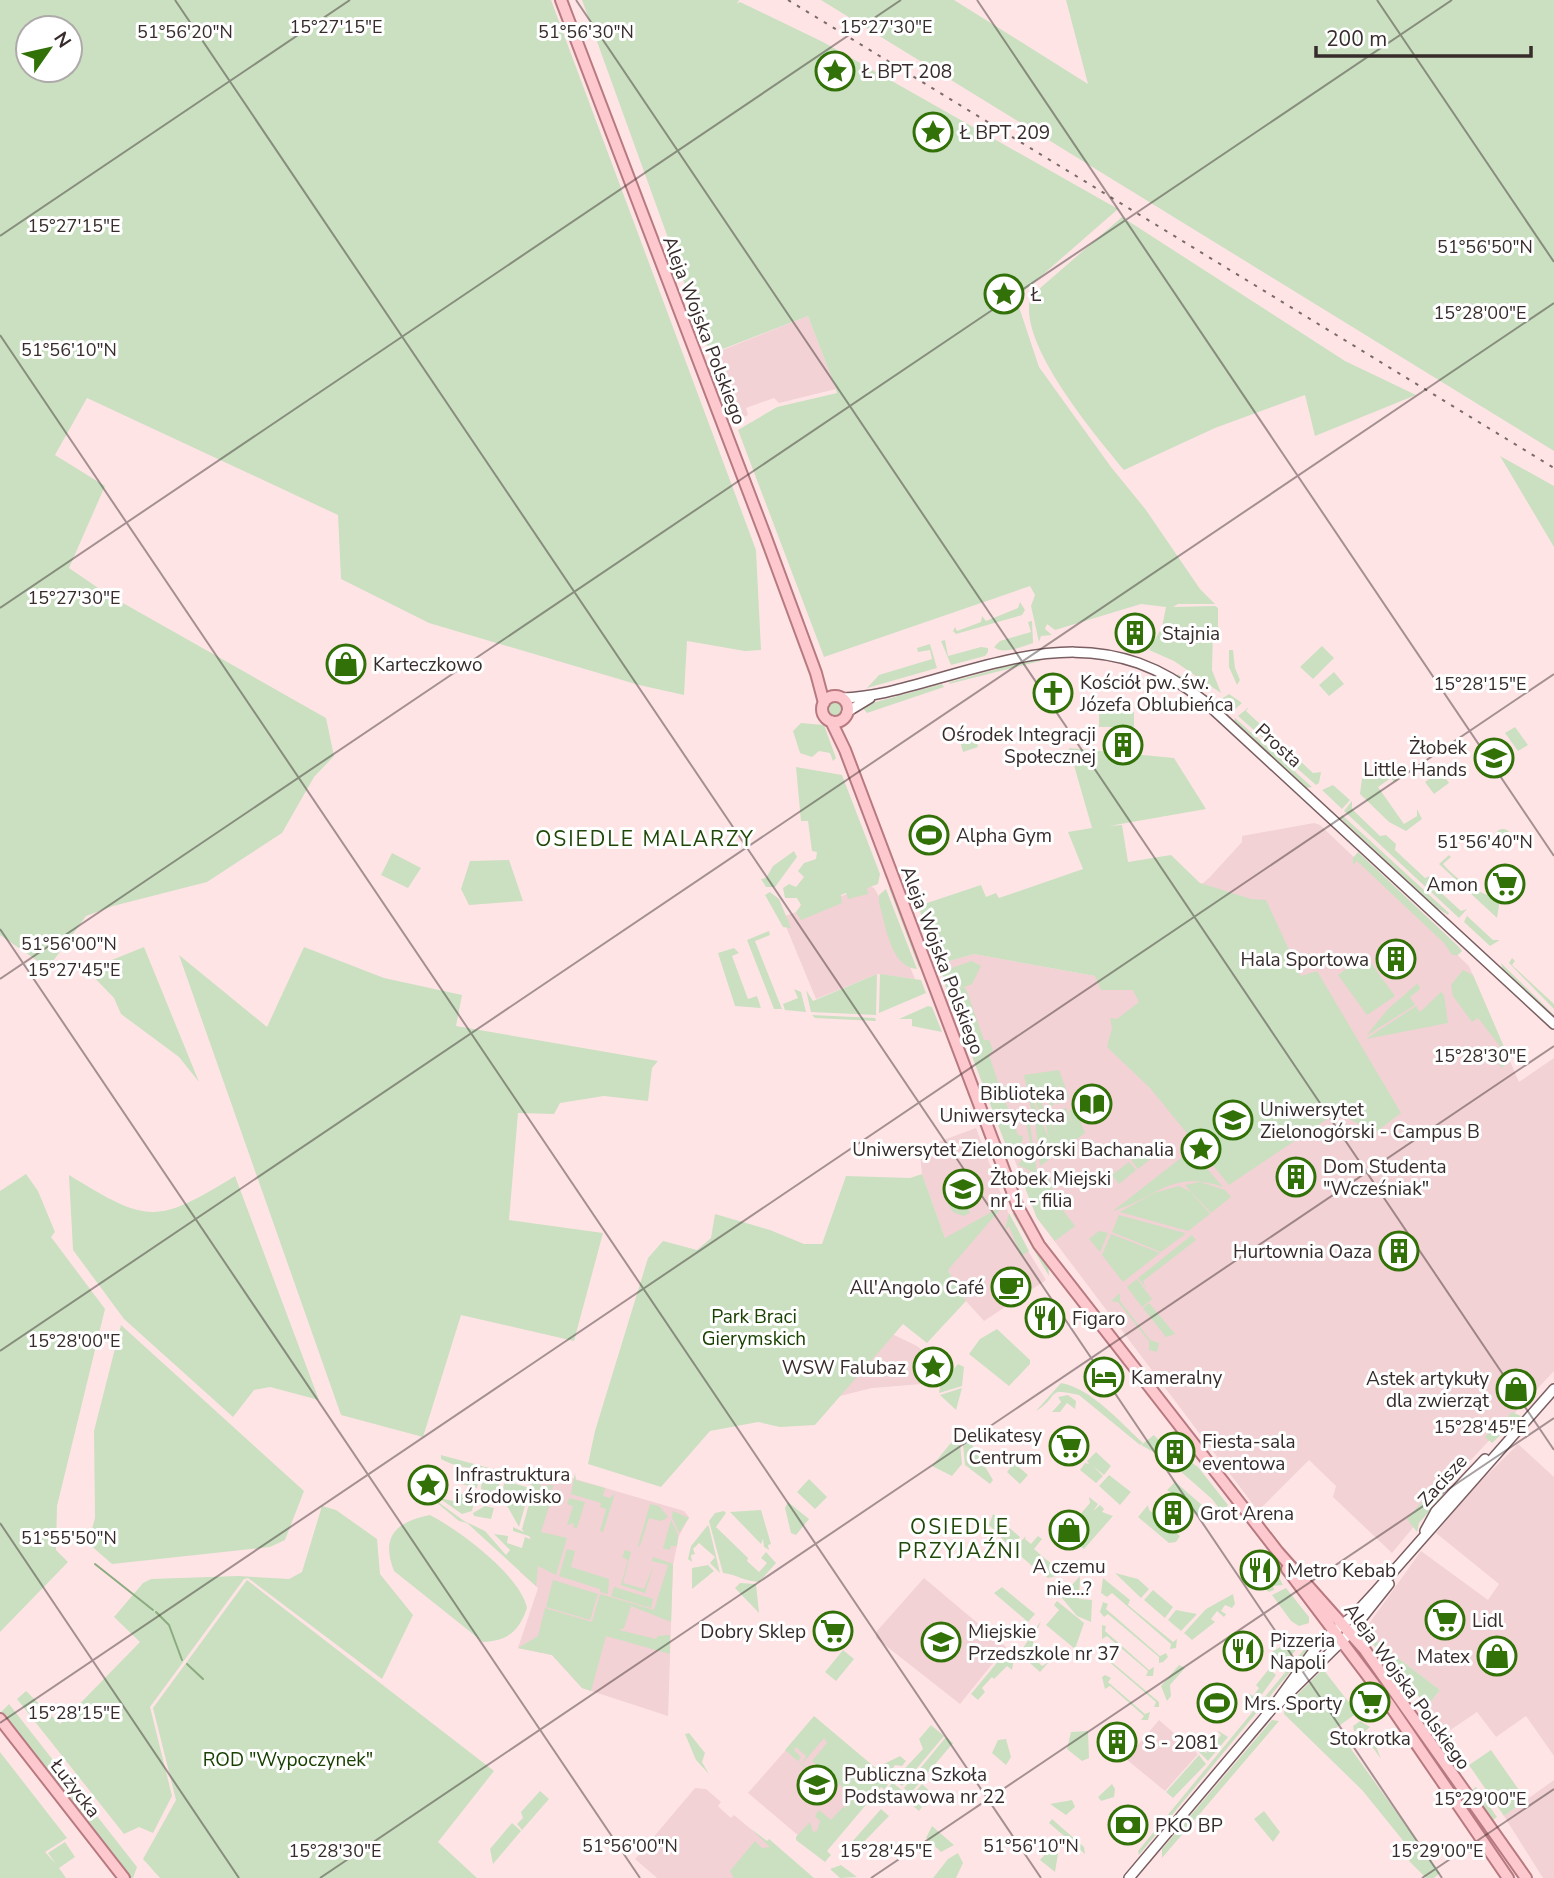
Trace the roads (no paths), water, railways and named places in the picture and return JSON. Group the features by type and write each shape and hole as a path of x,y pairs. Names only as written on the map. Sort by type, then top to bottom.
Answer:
{"main road":[{"name":"Aleja Wojska Polskiego","path":"561,0 816,673 824,703 824,715 831,721 845,750 1022,1218 1060,1275 1279,1554 1294,1581 1342,1629 1526,1878"},
{"name":"Aleja Wojska Polskiego","path":"816,673 838,697 846,715 845,750"},
{"path":"824,703 838,697"},
{"path":"831,721 846,715"},
{"name":"Aleja Wojska Polskiego","path":"1342,1629 1342,1641 1389,1704 1508,1878"},
{"name":"Łużycka","path":"0,1719 124,1878"}],"street":[{"name":"Prosta","path":"838,697 874,696 1042,652 1097,653 1158,671 1204,701 1554,1024"},
{"name":"Prosta","path":"846,715 874,696"},
{"name":"Zacisze","path":"1270,1711 1318,1645 1342,1629 1382,1595 1402,1561 1554,1389"},
{"path":"1129,1878 1270,1711 1307,1678 1342,1641"}],"waterway":[{"path":"95,1564 153,1610"},
{"path":"156,1612 169,1625 182,1660"},
{"path":"187,1664 203,1679"}],"railway":[{"path":"788,0 1554,468"}],"place":[{"name":"Ł BPT 208","path":"835,71"},
{"name":"Ł BPT 209","path":"933,132"},
{"name":"Ł","path":"1004,294"},
{"name":"Stajnia","path":"1135,633"},
{"name":"Karteczkowo","path":"346,664"},
{"name":"Kościół pw. św. Józefa Oblubieńca","path":"1053,693"},
{"name":"Ośrodek Integracji Społecznej","path":"1123,745"},
{"name":"Żłobek Little Hands","path":"1494,758"},
{"name":"Alpha Gym","path":"929,835"},
{"name":"Amon","path":"1505,884"},
{"name":"Hala Sportowa","path":"1396,959"},
{"name":"Biblioteka Uniwersytecka","path":"1092,1104"},
{"name":"Uniwersytet Zielonogórski - Campus B","path":"1233,1120"},
{"name":"Uniwersytet Zielonogórski Bachanalia","path":"1201,1149"},
{"name":"Dom Studenta \"Wcześniak\"","path":"1296,1177"},
{"name":"Żłobek Miejski nr 1 - filia","path":"963,1189"},
{"name":"Hurtownia Oaza","path":"1399,1251"},
{"name":"All'Angolo Café","path":"1011,1287"},
{"name":"Figaro","path":"1045,1318"},
{"name":"WSW Falubaz","path":"933,1367"},
{"name":"Kameralny","path":"1104,1377"},
{"name":"Astek artykuły dla zwierząt","path":"1516,1389"},
{"name":"Delikatesy Centrum","path":"1069,1446"},
{"name":"Fiesta-sala eventowa","path":"1175,1452"},
{"name":"Infrastruktura i środowisko","path":"428,1485"},
{"name":"Grot Arena","path":"1173,1513"},
{"name":"A czemu nie...?","path":"1069,1530"},
{"name":"Metro Kebab","path":"1260,1570"},
{"name":"Lidl","path":"1445,1620"},
{"name":"Dobry Sklep","path":"833,1631"},
{"name":"Miejskie Przedszkole nr 37","path":"941,1642"},
{"name":"Pizzeria Napoli","path":"1243,1651"},
{"name":"Matex","path":"1497,1656"},
{"name":"Stokrotka","path":"1370,1702"},
{"name":"Mrs. Sporty","path":"1217,1703"},
{"name":"S - 2081","path":"1117,1742"},
{"name":"Publiczna Szkoła Podstawowa nr 22","path":"817,1785"},
{"name":"PKO BP","path":"1128,1825"}],"district":[{"name":"OSIEDLE MALARZY","path":"645,839"},
{"name":"OSIEDLE PRZYJAŹNI","path":"960,1539"}],"park label":[{"name":"Park Braci Gierymskich","path":"754,1327"},
{"name":"ROD \"Wypoczynek\"","path":"288,1759"}]}
